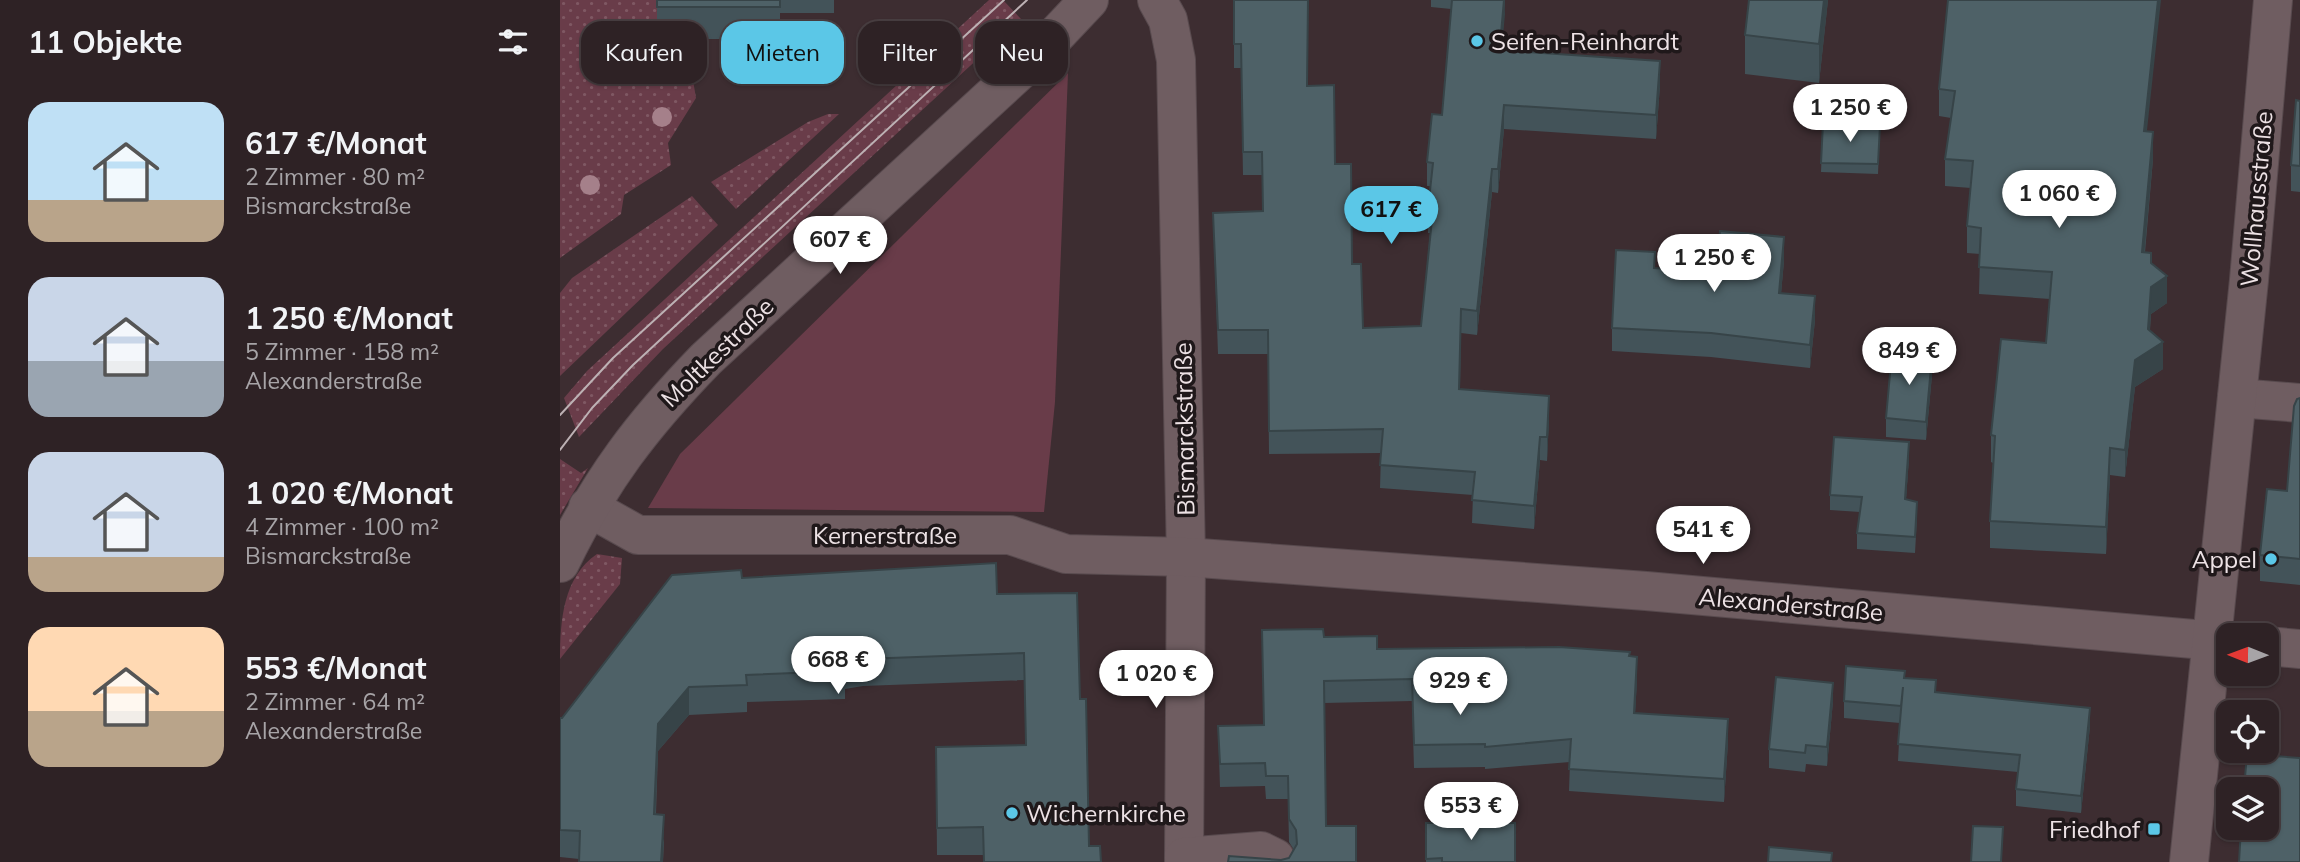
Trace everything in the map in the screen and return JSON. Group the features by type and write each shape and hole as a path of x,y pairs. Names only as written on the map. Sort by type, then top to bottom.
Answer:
{"street":[{"name":"Bismarckstraße","path":"1157,0 1168,20 1176,60 1186,557 1184,859"},
{"name":"Wollhausstraße","path":"2222,623 2237,398 2273,0"},
{"name":"Moltkestraße","path":"560,563 588,507 619,457 698,367 1077,14"},
{"path":"2237,398 2300,403"},
{"name":"Kernerstraße","path":"588,507 638,535 1010,536 1066,554 1186,557"},
{"name":"Alexanderstraße","path":"1186,557 1668,593 2216,641"},
{"path":"2279,647 2300,649"},
{"name":"Wollhausstraße","path":"2189,862 2216,676"},
{"path":"1184,859 1261,851 1275,858 1276,862"}],"shaded area":[{"path":"560,0 657,0 673,21 581,21 581,84 694,84 696,98 668,143 671,165 624,195 621,214 560,258"},
{"path":"989,0 1003,0 1021,19 975,21 975,61 961,74 961,26"},
{"path":"898,84 950,84 663,349 579,437 564,398 587,371"},
{"path":"1057,84 1068,84 1055,402 1044,512 648,508 680,454"},
{"path":"828,114 839,114 736,209 711,182 808,122"},
{"path":"692,196 718,225 560,376 560,293 572,278"},
{"path":"560,459 581,473 588,468 560,515"},
{"path":"597,554 622,558 620,584 560,659 563,615 570,587 586,564"}],"building":[{"path":"657,0 780,0 780,7 657,7"},
{"path":"1234,0 1308,0 1307,86 1334,85 1335,164 1351,164 1352,264 1361,264 1363,328 1421,326 1433,210 1428,209 1433,163 1427,162 1432,114 1442,115 1452,0 1504,0 1500,45 1514,46 1513,51 1660,61 1656,115 1504,105 1498,169 1492,169 1477,311 1461,309 1459,389 1549,396 1547,437 1540,437 1534,506 1472,500 1475,472 1380,465 1383,429 1269,431 1268,330 1218,330 1213,213 1263,211 1262,152 1243,152 1241,44 1234,44"},
{"path":"1749,0 1824,0 1819,44 1745,35"},
{"path":"1948,0 2158,0 2144,131 2153,132 2142,252 2151,253 2151,263 2167,276 2151,287 2148,329 2163,342 2135,360 2125,450 2110,448 2106,527 1990,521 1995,436 1991,435 2001,339 2046,343 2052,272 1979,267 1981,228 1967,226 1973,161 1945,159 1955,91 1939,89"},
{"path":"2296,100 2300,101 2300,166 2291,165"},
{"path":"1823,123 1880,125 1878,164 1821,163"},
{"path":"1720,231 1784,237 1779,293 1815,296 1810,345 1711,333 1612,328 1616,250 1655,252 1654,268 1716,272"},
{"path":"1892,352 1932,356 1926,422 1886,418"},
{"path":"2300,398 2300,559 2260,555 2267,489 2287,491 2294,406"},
{"path":"1834,437 1909,442 1905,499 1917,502 1915,537 1857,533 1862,497 1830,495"},
{"path":"996,563 997,594 1077,593 1080,699 1086,699 1089,846 1100,846 1101,862 984,862 983,827 937,828 936,747 1026,745 1024,653 863,659 845,662 845,671 746,675 747,685 689,687 658,724 654,814 664,815 661,862 579,862 580,831 560,830 560,718 672,575 741,570 742,578"},
{"path":"1323,629 1324,637 1377,636 1377,649 1559,647 1630,652 1629,656 1637,657 1634,713 1728,719 1724,779 1569,769 1571,739 1485,747 1485,744 1414,745 1412,679 1324,681 1326,826 1356,826 1356,862 1228,862 1229,856 1281,860 1289,858 1297,844 1296,830 1289,819 1288,776 1266,776 1265,763 1220,764 1218,726 1264,725 1262,630"},
{"path":"1846,666 1905,671 1904,678 1936,680 1935,692 2090,708 2081,796 2016,789 2020,755 1898,744 1903,687 1901,706 1844,701"},
{"path":"1776,677 1833,683 1827,747 1806,745 1805,753 1769,749"},
{"path":"2279,756 2300,758 2300,862 2239,862 2240,840 2279,840 2279,777 2245,777 2246,763 2279,763"},
{"path":"1426,823 1515,823 1515,862 1442,862 1442,858 1426,859"},
{"path":"1973,826 2003,827 2001,862 1971,862"},
{"path":"1769,847 1832,853 1831,862 1768,862"}],"tram line":[{"path":"560,415 613,358 1004,0"},
{"path":"560,450 592,408 633,365 1027,0"}],"place":[{"name":"Seifen-Reinhardt","path":"1477,41"},
{"name":"Appel","path":"2271,559"},
{"name":"Wichernkirche","path":"1012,813"},
{"name":"Friedhof","path":"2154,829"}]}
